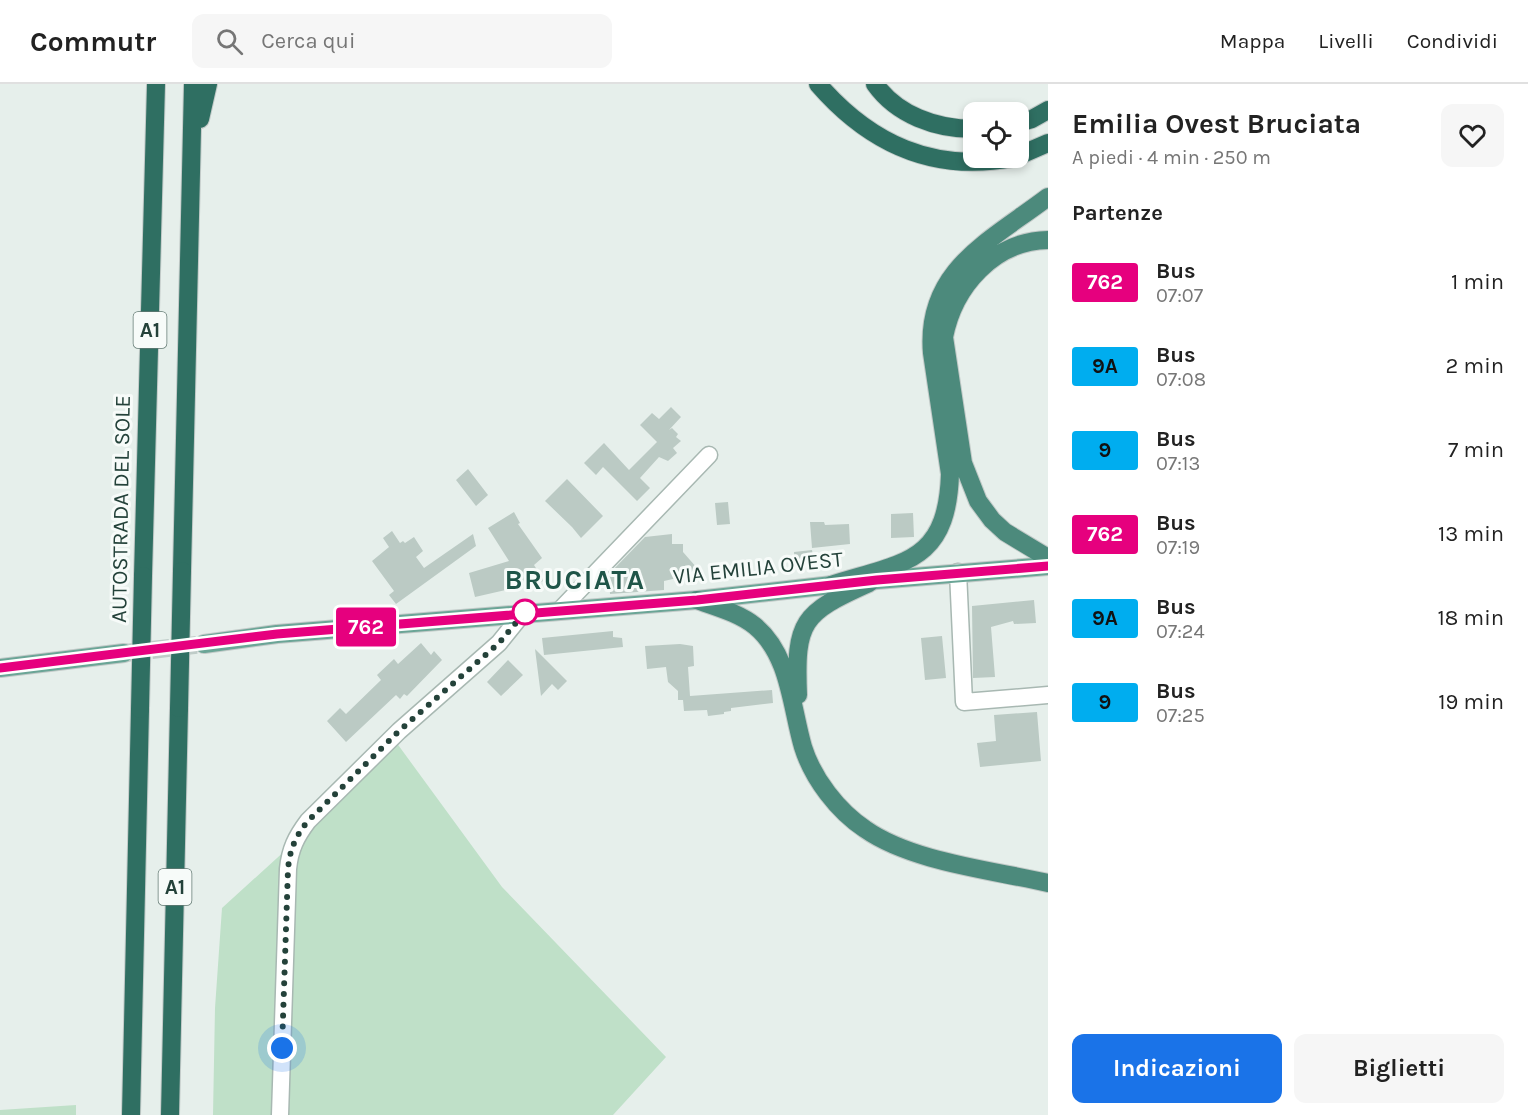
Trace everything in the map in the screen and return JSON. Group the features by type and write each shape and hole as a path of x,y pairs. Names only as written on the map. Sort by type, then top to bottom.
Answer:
{"highway":[{"name":"AUTOSTRADA DEL SOLE","path":"131,1115 156,84"},
{"name":"A1","path":"170,1115 193,84"},
{"path":"191,159 208,84"},
{"path":"818,84 851,116 888,142 910,153 944,160 963,161"},
{"path":"875,84 881,92 910,115 944,127 963,128"},
{"path":"1029,118 1048,110"},
{"path":"1029,151 1048,143"},
{"path":"831,585 921,554 935,538 944,520 950,474 930,334 935,305 939,294 960,265 1048,197"},
{"path":"1048,240 1031,241 1009,248 981,268 961,293 944,337 963,463 978,501 992,520 1005,532 1048,558"},
{"path":"799,730 796,659 798,640 805,623 821,606 877,580"},
{"path":"697,600 739,616 754,625 776,650 783,666 810,765 829,794 852,819 878,838 913,852 1048,883"}],"main road":[{"name":"VIA EMILIA OVEST","path":"204,644 277,634 524,612 697,600 877,580 1048,566"},
{"path":"0,668 124,653"}],"street":[{"path":"560,610 709,455"},
{"path":"958,573 964,702 1048,695"},
{"path":"280,1115 288,869 290,850 296,836 308,821 399,731 499,643 524,612"}],"green space":[{"path":"396,742 502,887 666,1057 613,1115 213,1115 215,1008 222,908 288,848"},
{"path":"76,1105 76,1115 0,1115 0,1110"}],"building":[{"path":"671,407 681,417 669,430 672,428 678,434 676,437 681,441 673,448 677,453 668,461 659,457 640,478 650,488 637,501 603,467 596,475 584,463 604,443 629,470 657,442 640,425 652,413 659,419"},
{"path":"468,469 488,495 476,506 456,480"},
{"path":"567,479 603,516 581,538 545,501"},
{"path":"728,502 730,524 717,525 715,503"},
{"path":"514,512 520,523 518,524 542,558 534,565 544,581 475,597 469,573 509,561 488,528"},
{"path":"913,513 914,537 891,538 891,514"},
{"path":"810,522 824,522 825,525 849,524 850,544 812,548"},
{"path":"392,531 400,543 403,541 405,543 414,537 423,551 416,557 424,568 473,534 476,546 396,604 389,595 394,591 372,561 389,547 383,538"},
{"path":"672,534 672,544 683,544 683,552 697,568 686,576 664,581 664,590 610,594 609,574 645,537"},
{"path":"812,550 814,563 795,565 794,552"},
{"path":"1034,600 1036,623 1014,624 1013,621 991,627 995,677 973,678 972,606"},
{"path":"613,631 613,637 622,638 623,647 544,655 542,638"},
{"path":"942,636 946,678 925,680 921,638"},
{"path":"421,643 431,655 434,651 442,660 407,696 404,694 400,699 396,695 346,742 327,721 340,708 346,714 381,680 377,675 394,659 398,664"},
{"path":"680,644 693,646 694,666 688,667 690,696 772,690 773,703 731,708 731,711 724,712 724,714 708,716 707,710 684,711 683,700 678,700 678,691 668,682 666,667 647,669 645,646"},
{"path":"535,649 567,681 558,690 552,684 541,696"},
{"path":"508,660 523,675 501,696 487,682"},
{"path":"1037,712 1041,761 980,767 977,743 996,741 994,715"}],"tunnel":[{"path":"125,653 204,644"}],"bus line":[{"name":"762","path":"0,668 277,634 524,612 697,600 877,580 1048,566"}],"district":[{"name":"BRUCIATA","path":"575,579"}],"route":[{"path":"282,1048 288,869 290,850 296,836 308,821 399,731 499,643 525,612"}]}
